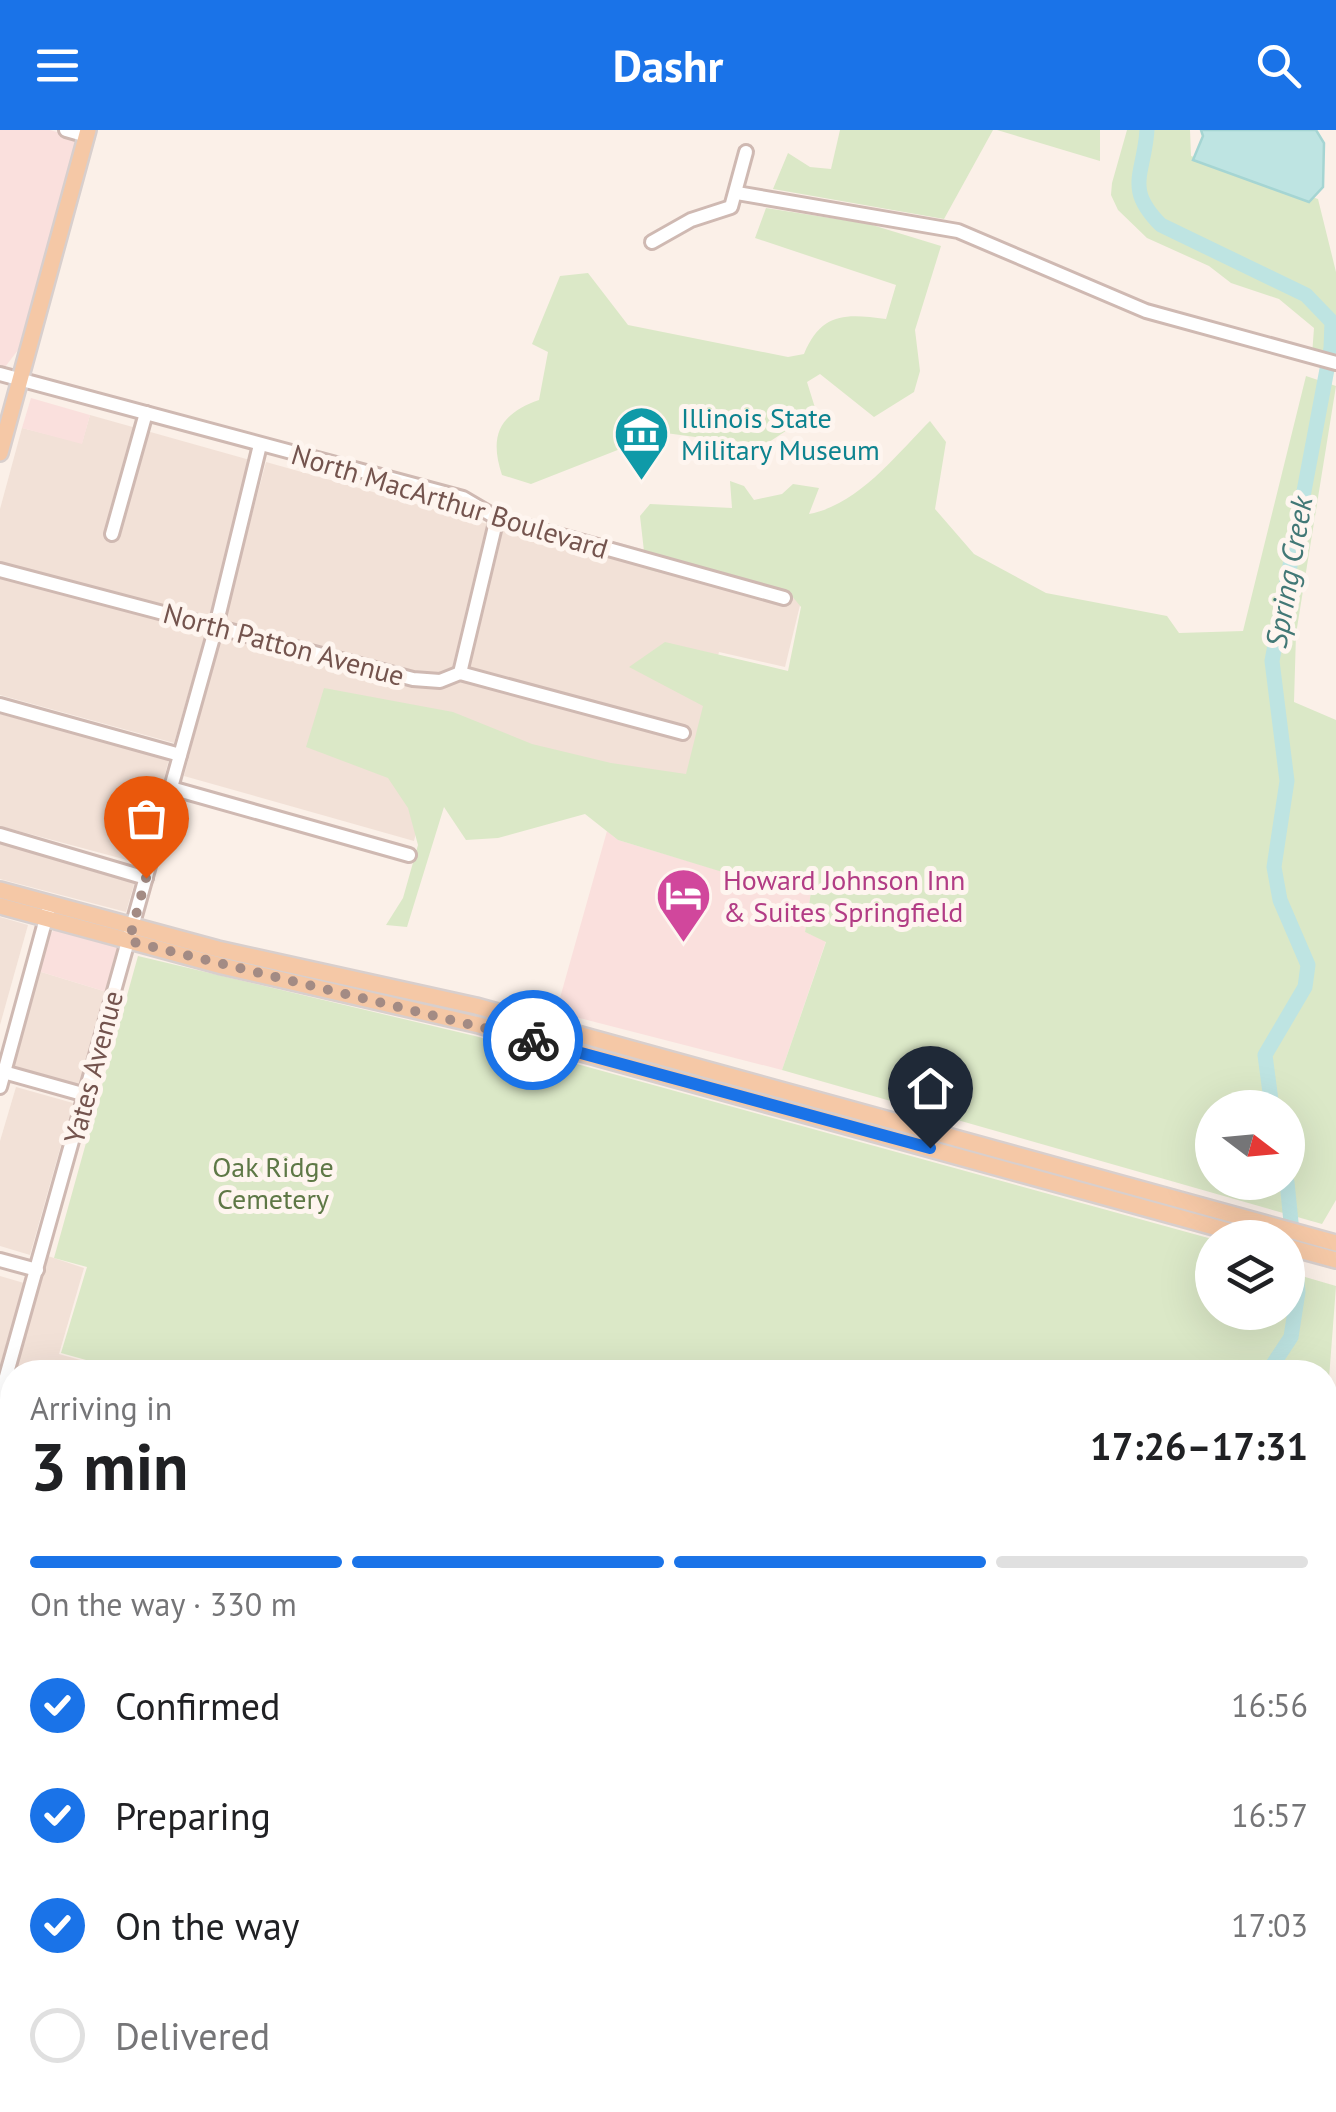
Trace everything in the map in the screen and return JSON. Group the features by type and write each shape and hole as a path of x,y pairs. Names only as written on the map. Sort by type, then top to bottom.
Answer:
{"main road":[{"path":"0,452 88,133"},
{"path":"0,890 48,911 1195,1222"},
{"path":"0,906 48,911"},
{"path":"131,934 476,1006 1336,1242"},
{"path":"1305,1252 1336,1260"}],"street":[{"path":"66,130 88,133"},
{"path":"652,242 691,220 725,210 736,193 746,152"},
{"path":"736,193 958,232 1146,311 1336,363"},
{"name":"North MacArthur Boulevard","path":"0,374 463,498 498,518 784,598"},
{"path":"112,534 146,413"},
{"name":"Yates Avenue","path":"11,1360 216,626 260,445"},
{"path":"460,673 498,518"},
{"name":"North Patton Avenue","path":"0,570 413,679 440,681 460,673 683,733"},
{"path":"0,705 180,755"},
{"path":"171,788 408,855"},
{"path":"0,835 146,878"},
{"path":"0,1087 48,911"},
{"path":"2,1071 86,1095"},
{"path":"0,1260 37,1270"}],"shaded area":[{"path":"0,130 50,130 67,135 76,143 18,350 5,367 0,366"},
{"path":"31,398 90,415 82,444 22,428"},
{"path":"90,415 250,460 214,620 0,565 0,509 22,428 82,443"},
{"path":"266,462 491,525 458,667 439,677 417,674 224,620"},
{"path":"506,512 803,593 785,667 719,652 684,787 430,777 414,841 184,776 221,632 432,686 461,681"},
{"path":"0,578 206,632 174,743 0,695"},
{"path":"0,714 169,759 142,864 0,826"},
{"path":"607,831 618,840 781,889 789,875 813,878 805,932 826,941 782,1070 556,1012"},
{"path":"0,844 135,881 126,912 0,879"},
{"path":"0,917 28,925 0,1025"},
{"path":"56,927 116,944 119,953 110,993 38,971 47,939"},
{"path":"38,971 110,993 83,1090 11,1069"},
{"path":"16,1087 73,1103 30,1255 0,1246 0,1141"},
{"path":"48,1256 84,1268 59,1354 80,1360 18,1360"},
{"path":"0,1276 24,1283 0,1360"}],"green space":[{"path":"840,130 993,130 944,219 773,189 788,153 810,167 831,169"},
{"path":"997,130 1100,130 1100,161"},
{"path":"1127,130 1190,130 1191,156 1318,199 1336,272 1336,361 1312,355 1314,328 1279,299 1231,283 1209,266 1147,238 1118,210 1111,195 1112,183"},
{"path":"766,208 869,224 941,246 915,330 920,371 914,392 874,417 820,374 807,382 816,411 763,446 643,430 638,442 531,484 502,475 497,438 506,420 539,400 548,352 532,344 560,276 588,273 628,325 788,357 804,354 819,330 837,318 886,319 896,285 755,238"},
{"path":"1306,376 1336,386 1296,634 1294,702 1336,720 1336,1200 1322,1224 1238,1200 1305,1200 1305,1090 1195,1090 1195,1188 782,1070 826,942 805,932 813,878 789,875 781,890 618,840 585,814 498,838 466,840 444,807 407,927 386,925 403,898 418,845 408,808 388,778 306,747 324,688 453,712 532,744 611,763 686,774 703,706 629,667 665,642 788,671 801,607 787,590 704,571 686,579 646,569 640,516 650,504 732,508 730,481 744,486 754,500 782,494 793,484 819,488 809,514 827,509 860,490 930,421 946,442 935,509 974,554 1046,593 1167,616 1179,633 1243,631"},
{"name":"Oak Ridge Cemetery","path":"138,956 475,1036 1195,1234 1195,1330 1305,1330 1305,1277 1336,1286 1330,1360 86,1360 61,1353 87,1267 54,1258"}],"water":[{"path":"1201,130 1316,130 1324,143 1323,187 1309,202 1193,160 1203,136"}],"waterway":[{"name":"Spring Creek","path":"1147,130 1140,191 1161,225 1306,295 1332,322 1331,348 1272,661 1287,781 1274,867 1280,900 1308,965 1305,987 1265,1055 1270,1090"},
{"name":"Spring Creek","path":"1276,1360 1291,1337 1298,1292 1289,1200"}],"way so far":[{"path":"146,878 129,941 533,1040"}],"place":[{"name":"Illinois State Military Museum","path":"642,482"},
{"name":"Howard Johnson Inn & Suites Springfield","path":"684,944"}],"route":[{"path":"533,1040 930,1148"}]}
